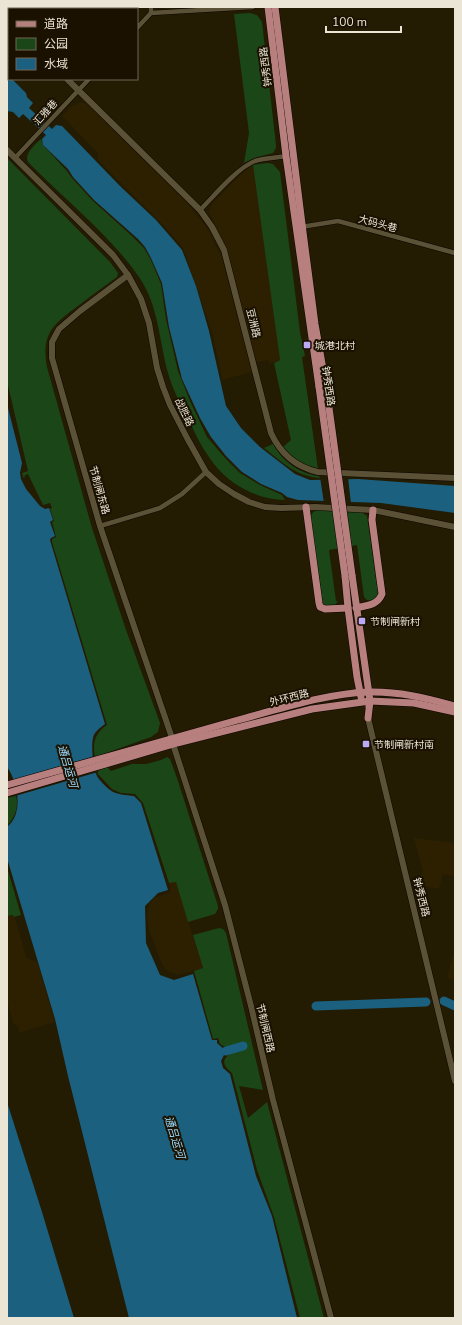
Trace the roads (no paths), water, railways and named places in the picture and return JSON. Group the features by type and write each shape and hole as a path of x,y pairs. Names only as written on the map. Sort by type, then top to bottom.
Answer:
{"main road":[{"name":"钟秀西路","path":"268,7 286,156 315,324 348,576 356,608 368,692 366,702"},
{"name":"钟秀西路","path":"275,7 299,227"},
{"path":"306,507 320,608 348,608"},
{"path":"356,608 374,604 380,600 382,594 372,520 373,510"},
{"name":"钟秀西路","path":"348,576 348,608 360,693 366,702"},
{"name":"外环西路","path":"132,753 302,703 360,693 386,692 413,695 455,706"},
{"path":"366,702 368,718"},
{"name":"外环西路","path":"173,741 312,709 366,702 414,703 455,712"},
{"path":"7,785 132,753"},
{"path":"7,794 132,753"}],"street":[{"path":"138,27 151,13 151,7"},
{"path":"151,13 253,7"},
{"name":"豆洲路","path":"68,80 200,210 212,227 224,250 271,433 281,451 298,465 318,472 455,478"},
{"name":"汇雅巷","path":"15,158 88,80"},
{"name":"战胜路","path":"7,150 113,255 128,274 141,299 149,323 157,368 163,387 187,438 206,472 234,494 265,507 373,510 455,527"},
{"path":"200,210 240,170 248,164 286,156"},
{"name":"大码头巷","path":"299,227 338,221 455,253"},
{"name":"节制闸东路","path":"128,274 59,328 52,342 52,358 100,526 173,741"},
{"path":"100,526 160,508 182,494 206,472"},
{"name":"钟秀西路","path":"368,718 455,1081"},
{"name":"节制闸西路","path":"173,741 225,905 246,985 273,1100 331,1318"}],"water":[{"path":"7,73 8,80 13,80 26,93 27,97 33,103 29,108 52,129 56,125 62,126 120,186 156,220 182,250 196,286 209,331 226,406 241,428 260,447 295,474 310,480 358,479 455,486 455,513 381,503 298,500 287,497 282,493 261,484 242,472 226,456 211,437 200,418 182,379 169,327 162,283 145,247 94,200 73,177 68,169 43,145 42,139 46,135 23,114 19,118 13,112 7,111"},
{"name":"通吕运河","path":"7,404 22,463 20,473 21,479 26,489 40,506 45,509 49,508 53,520 50,522 55,536 50,540 105,724 96,732 93,738 92,746 94,768 97,776 110,790 119,794 134,796 141,803 168,890 158,893 145,906 146,943 160,975 174,980 193,974 212,1040 217,1040 217,1043 226,1051 221,1061 223,1068 230,1074 256,1176 272,1216 297,1318 129,1318 55,1019 7,858 7,827 16,814 18,798 14,781 7,767"},
{"path":"7,1102 42,1212 74,1318 7,1318"}],"waterway":[{"path":"444,1001 455,1006"},
{"path":"316,1006 426,1002"},
{"path":"226,1051 243,1046"}],"place":[{"name":"城港北村","path":"307,345"},
{"name":"节制闸新村","path":"362,621"},
{"name":"节制闸新村南","path":"366,744"}]}
